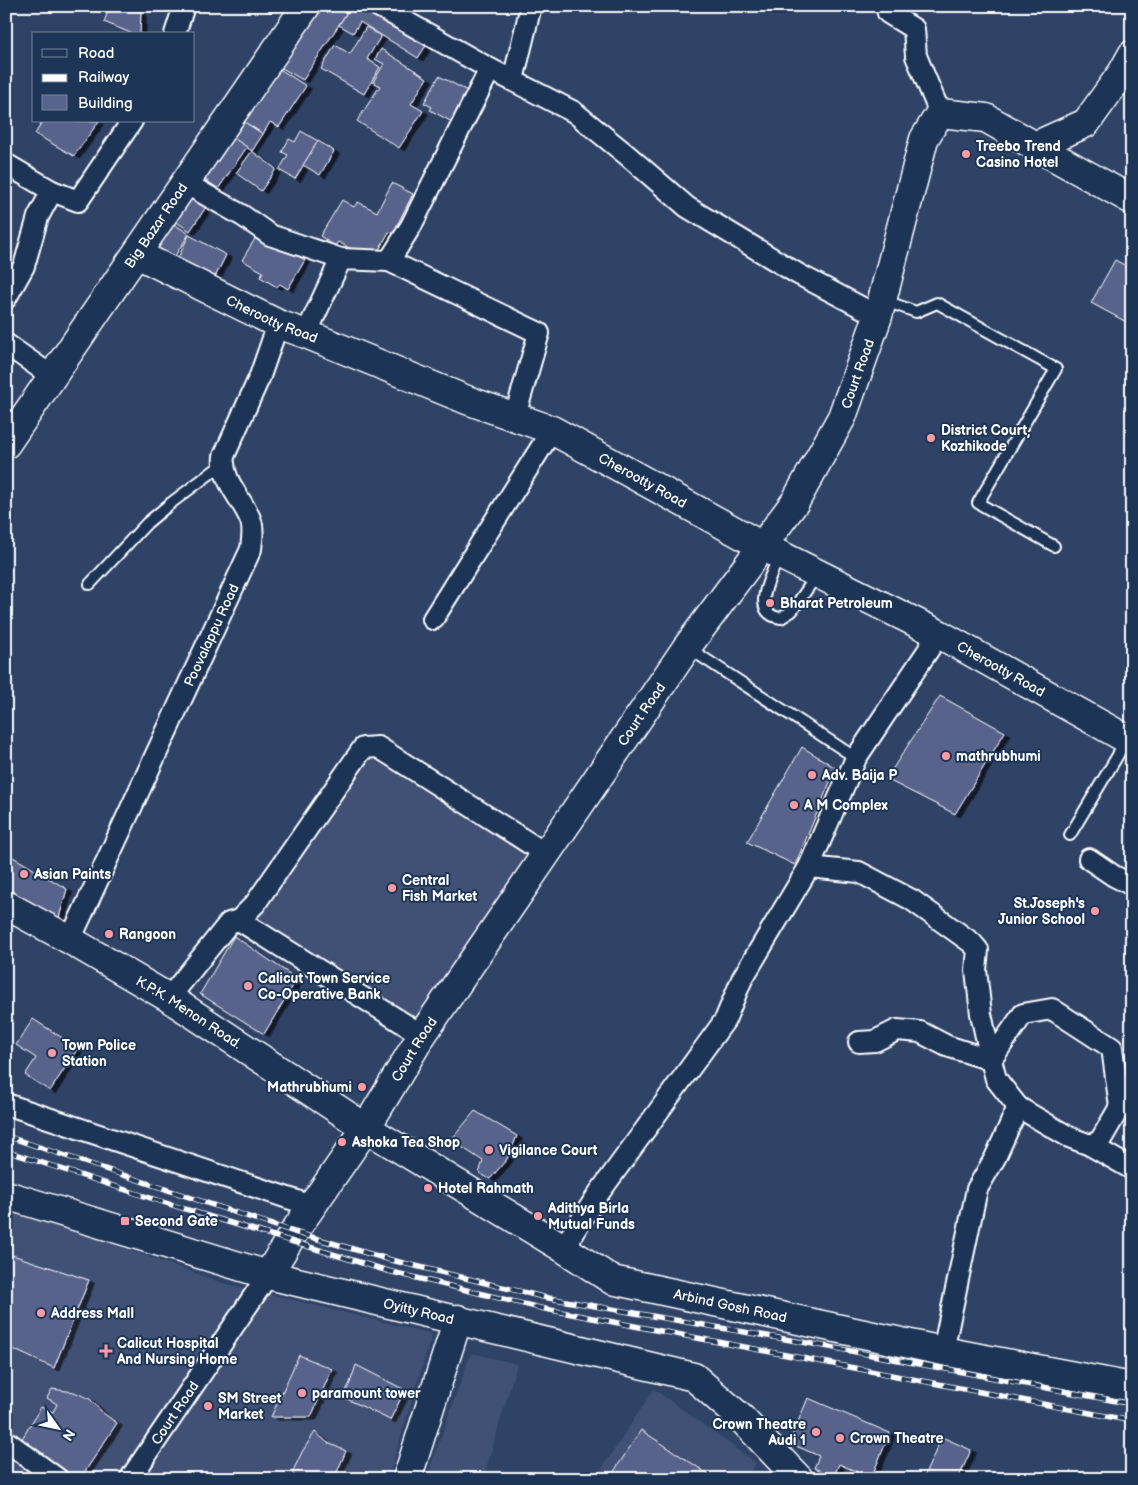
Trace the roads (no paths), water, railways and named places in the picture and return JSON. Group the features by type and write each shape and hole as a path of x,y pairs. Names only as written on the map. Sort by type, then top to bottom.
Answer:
{"main road":[{"name":"Big Bazar Road","path":"6,444 306,6"},
{"path":"1035,146 1086,123 1122,73 1132,55"},
{"path":"940,113 986,118 1132,200"},
{"name":"Court Road","path":"268,1275 294,1232 366,1128 422,1034 687,647 771,550 842,416 880,308 924,139 940,113"},
{"name":"Cherootty Road","path":"137,254 278,324 468,400 552,430 771,550 938,634 1128,740"},
{"name":"K.P.K. Menon Road.","path":"6,905 169,998 366,1128"},
{"name":"Arbind Gosh Road","path":"366,1128 612,1280 942,1351 1132,1387"},
{"name":"Oyitty Road","path":"6,1195 268,1275 694,1377 741,1418 799,1479"},
{"path":"406,1479 458,1319"}],"street":[{"path":"176,32 184,6"},
{"path":"378,6 490,69 574,112 627,154 687,207 798,274 880,308"},
{"path":"513,80 531,6"},
{"path":"886,6 888,13 914,29 916,56 940,113"},
{"path":"389,261 411,226 490,69"},
{"path":"6,164 52,190 78,201 131,122"},
{"path":"185,183 243,216 270,235 341,259 389,261 540,333 515,416"},
{"path":"6,298 24,266 38,217 52,190"},
{"path":"306,334 341,259"},
{"path":"223,464 224,456 260,376 278,324"},
{"path":"6,344 52,377"},
{"path":"433,619 552,430"},
{"name":"Poovalappu Road","path":"70,940 251,548 253,535 251,521 232,488 223,464"},
{"path":"563,1248 599,1192 726,1020 742,979 809,867 856,758 938,634"},
{"path":"169,998 229,923 239,920 255,904 363,748 378,748 546,854"},
{"path":"1089,859 1114,876 1132,885"},
{"path":"809,867 859,872 912,900 972,944 978,950 976,970 981,1014 996,1079 1018,1108 1069,1137 1090,1144 1132,1169"},
{"path":"239,920 422,1034"},
{"path":"991,1060 1023,1014 1052,1008 1112,1048 1120,1107"},
{"path":"859,1042 875,1040 897,1030 920,1032 947,1046 991,1060"},
{"path":"1090,1144 1100,1141 1132,1086"},
{"path":"6,1104 312,1206"},
{"path":"942,1351 977,1189 995,1158 1018,1108"},
{"name":"Court Road","path":"130,1479 268,1275"},
{"path":"6,1441 58,1479"}],"lane":[{"path":"880,308 916,312 937,303 1056,369 978,503 1054,546"},
{"path":"90,584 147,524 171,503 223,464"},
{"path":"771,550 763,604 764,610 775,617 781,618 792,611 818,574"},
{"path":"687,647 856,758"},
{"path":"1070,835 1128,740"}],"railway":[{"path":"6,1136 294,1232 391,1260 543,1297 819,1345 1132,1404"},
{"path":"6,1151 172,1205 388,1271 540,1308 1132,1421"}],"place":[{"name":"Treebo Trend Casino Hotel","path":"966,154"},
{"name":"District Court, Kozhikode","path":"931,438"},
{"name":"Bharat Petroleum","path":"770,603"},
{"name":"mathrubhumi","path":"946,756"},
{"name":"Adv. Baija P","path":"812,775"},
{"name":"A M Complex","path":"794,805"},
{"name":"Asian Paints","path":"24,874"},
{"name":"Central Fish Market","path":"392,888"},
{"name":"St.Joseph's Junior School","path":"1095,911"},
{"name":"Rangoon","path":"109,934"},
{"name":"Calicut Town Service Co-Operative Bank","path":"248,986"},
{"name":"Town Police Station","path":"52,1053"},
{"name":"Mathrubhumi","path":"362,1087"},
{"name":"Ashoka Tea Shop","path":"342,1142"},
{"name":"Vigilance Court","path":"489,1150"},
{"name":"Hotel Rahmath","path":"428,1188"},
{"name":"Adithya Birla Mutual Funds","path":"538,1216"},
{"name":"Second Gate","path":"125,1221"},
{"name":"Address Mall","path":"41,1313"},
{"name":"Calicut Hospital And Nursing Home","path":"106,1351"},
{"name":"paramount tower","path":"302,1393"},
{"name":"SM Street Market","path":"208,1406"},
{"name":"Crown Theatre Audi 1","path":"816,1432"},
{"name":"Crown Theatre","path":"840,1438"}]}
